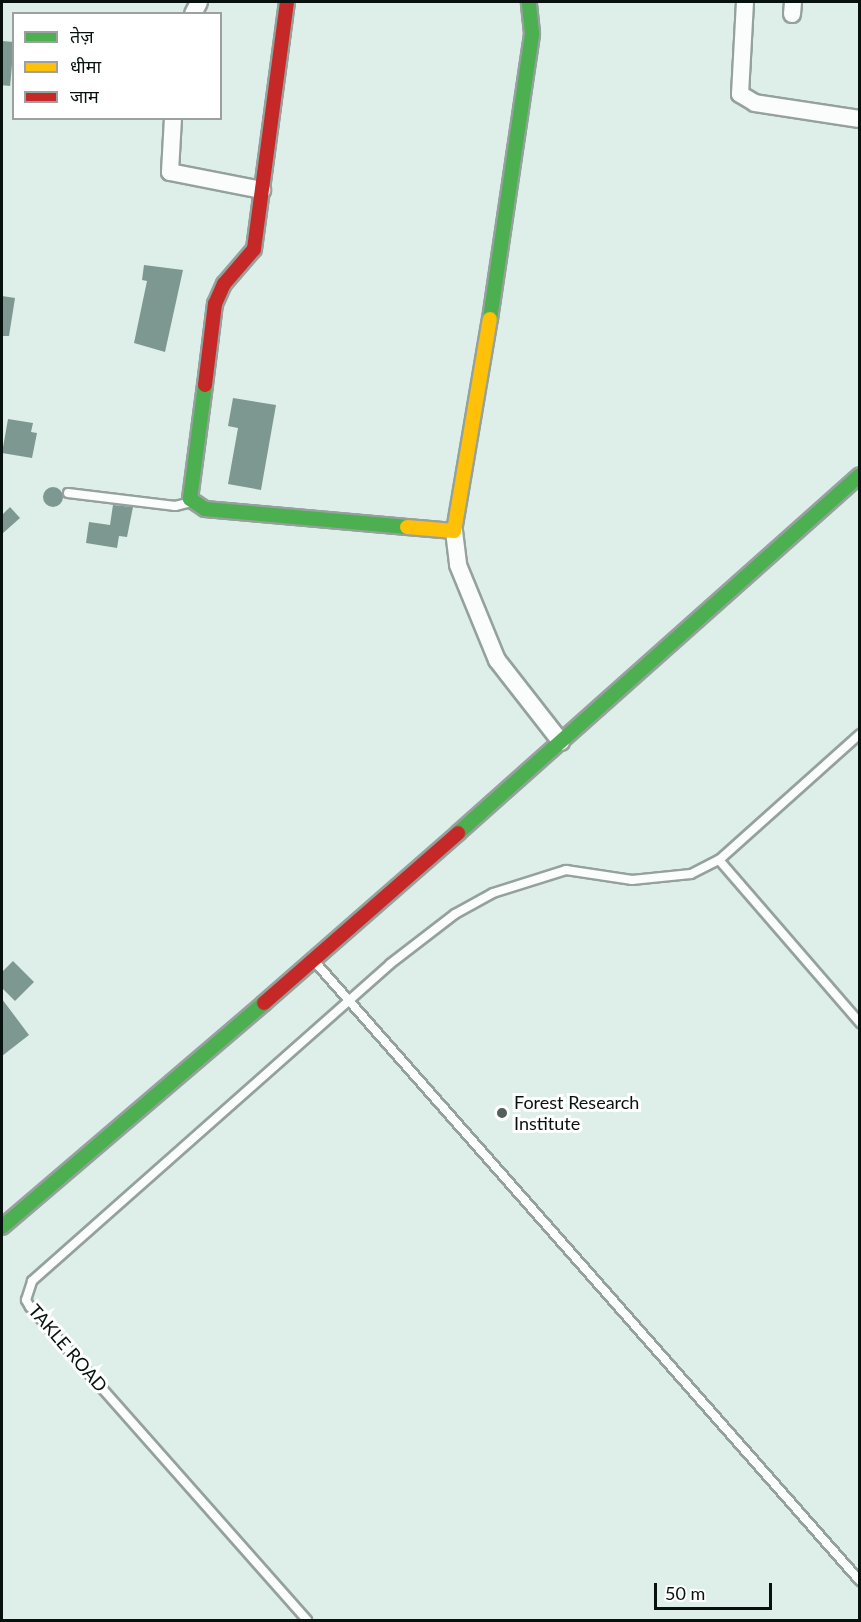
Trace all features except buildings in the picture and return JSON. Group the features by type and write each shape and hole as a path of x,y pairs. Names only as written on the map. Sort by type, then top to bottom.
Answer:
{"street":[{"path":"287,2 254,249 224,284 216,304 192,502 205,509 454,531"},
{"path":"530,2 532,33 502,247 454,531 458,565 497,660 561,742"},
{"path":"745,2 740,94 755,103 860,119"},
{"path":"173,120 170,172 262,190"},
{"path":"2,1227 314,961 860,475"}],"lane":[{"path":"68,493 175,506 192,502"},
{"path":"350,1001 446,921 493,893 566,870 632,880 691,874 718,860 860,734"},
{"path":"718,860 860,1023"},
{"path":"314,961 860,1581"},
{"name":"TAKLE ROAD","path":"307,1620 26,1300 32,1281 350,1001"}],"traffic: fast":[{"path":"490,319 532,33 529,2"},
{"path":"205,385 190,499 205,509 407,527"},
{"path":"458,833 860,475"},
{"path":"2,1227 264,1003"}],"traffic: slow":[{"path":"407,527 454,531 490,319"}],"traffic: jam":[{"path":"205,385 215,304 224,284 254,249 287,2"},
{"path":"264,1003 458,833"}],"place":[{"name":"Forest Research Institute","path":"502,1113"}]}
